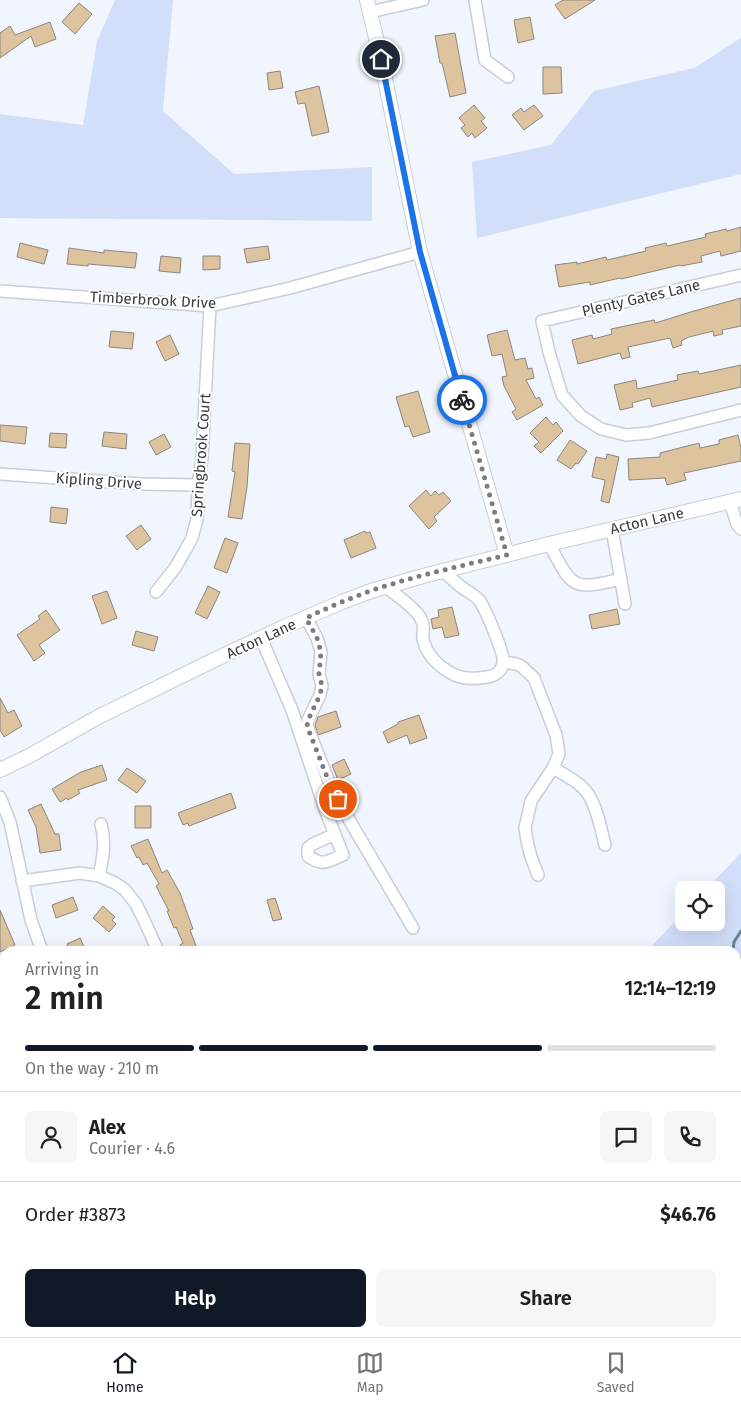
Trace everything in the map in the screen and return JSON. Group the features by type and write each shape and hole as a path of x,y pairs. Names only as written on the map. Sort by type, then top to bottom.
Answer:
{"street":[{"path":"423,0 368,6 381,59 420,252 507,555"},
{"path":"475,0 485,60 508,77"},
{"name":"Timberbrook Drive","path":"0,291 210,306 290,288 420,252"},
{"name":"Plenty Gates Lane","path":"741,275 542,321 562,395 581,416 600,429 626,436 649,433 741,410"},
{"name":"Springbrook Court","path":"156,592 175,568 192,538 196,519 202,458 210,306"},
{"name":"Kipling Drive","path":"0,474 142,484 198,485"},
{"path":"736,500 737,524 741,529"},
{"name":"Acton Lane","path":"0,770 98,717 261,638 342,602 443,571 736,500"},
{"path":"612,529 626,604"},
{"path":"549,544 567,576 577,584 593,586 621,579"},
{"path":"386,587 418,614 424,626 425,646 436,662 452,674 472,679 492,676 498,672 504,662 502,651 484,608 477,598 443,571"},
{"path":"306,618 317,638 321,652 319,674 322,686 307,726 331,787 413,928"},
{"path":"261,638 292,710 335,834"},
{"path":"504,662 521,666 534,678 556,735 559,754 554,768 531,801 525,828 530,857 538,875"},
{"path":"554,768 578,784 588,794 597,815 605,845"},
{"path":"0,797 10,822 31,920 40,946"},
{"path":"99,876 104,845 101,824"},
{"path":"22,881 80,873 99,876 114,883 125,890 136,904 156,946"}],"shaded area":[{"path":"115,0 173,0 163,111 234,174 372,167 372,221 0,218 0,114 83,125 97,41"},
{"path":"741,38 741,174 477,238 472,162 551,145 594,91 694,68"},
{"path":"741,853 741,946 652,946 675,921 675,931 725,931 725,881 714,881"}],"building":[{"path":"563,0 595,0 565,19 555,5"},
{"path":"79,3 92,14 75,34 62,22"},
{"path":"530,17 534,39 518,43 514,20"},
{"path":"50,22 56,39 35,47 31,36 0,58 0,33 10,26 15,35"},
{"path":"455,33 466,93 450,97 442,63 440,63 435,36"},
{"path":"543,67 561,67 562,93 543,94"},
{"path":"280,71 283,88 269,90 267,73"},
{"path":"319,86 329,132 312,136 305,103 298,104 295,92"},
{"path":"474,105 485,118 481,121 487,128 475,138 472,133 468,137 461,128 465,125 459,118"},
{"path":"534,105 543,116 524,130 512,115 521,108 524,112"},
{"path":"741,227 741,251 721,256 720,251 701,256 702,262 680,265 621,279 590,285 590,282 559,287 555,265 577,262 577,264 606,257 607,260 646,251 645,248 666,243 667,246 706,237 705,234"},
{"path":"20,243 48,250 44,264 17,257"},
{"path":"268,246 270,259 247,263 244,249"},
{"path":"69,248 104,253 104,250 137,253 135,268 67,264"},
{"path":"161,256 181,258 180,273 159,271"},
{"path":"203,256 220,256 220,269 203,270"},
{"path":"741,298 741,326 722,330 723,334 714,336 713,331 689,337 681,341 682,345 673,348 670,338 628,347 630,357 622,359 620,353 578,364 572,340 592,335 593,339 612,334 611,329 654,320 655,323"},
{"path":"507,330 515,360 525,358 528,369 532,368 534,378 526,380 536,399 539,397 543,405 517,420 512,412 516,409 504,386 502,377 507,376 502,354 492,356 487,335"},
{"path":"111,331 134,333 132,349 109,347"},
{"path":"170,335 179,354 165,361 156,342"},
{"path":"741,365 741,387 652,407 650,398 632,403 633,407 620,410 614,385 636,380 637,389 678,380 677,375 698,371 699,374"},
{"path":"418,391 430,432 413,437 409,426 405,427 396,397"},
{"path":"546,417 553,425 556,422 563,431 541,453 534,446 539,442 530,433"},
{"path":"0,425 27,427 25,444 0,441"},
{"path":"104,432 127,434 126,449 102,446"},
{"path":"50,433 67,434 66,448 49,447"},
{"path":"164,434 171,447 156,455 149,442"},
{"path":"738,435 741,461 684,473 686,480 667,485 665,478 629,480 628,459 660,457 660,453 699,443 700,448 719,444 719,440"},
{"path":"570,440 587,451 578,464 576,463 571,469 557,460"},
{"path":"235,443 250,444 247,487 242,519 228,517 235,472 232,471"},
{"path":"607,454 619,457 609,503 601,501 605,480 592,477 596,457 606,459"},
{"path":"426,490 431,496 435,491 439,495 443,492 451,501 434,517 437,521 429,529 409,506"},
{"path":"51,507 68,509 66,524 50,522"},
{"path":"141,525 151,539 137,550 126,536"},
{"path":"365,531 366,533 370,532 376,548 351,558 344,540"},
{"path":"225,538 238,543 227,573 214,568"},
{"path":"208,586 220,592 207,619 195,613"},
{"path":"107,591 117,618 102,624 92,596"},
{"path":"452,607 459,635 445,638 442,627 433,629 431,619 439,617 438,610"},
{"path":"617,609 620,624 592,629 589,615"},
{"path":"46,610 60,630 39,645 45,653 34,661 17,635 40,619 38,616"},
{"path":"136,631 158,637 154,651 132,645"},
{"path":"0,698 8,713 14,710 22,726 4,737 0,730"},
{"path":"336,711 341,727 318,735 315,725 318,717"},
{"path":"419,715 427,738 410,744 407,735 388,743 383,732 398,724 398,722"},
{"path":"344,759 351,774 338,780 332,765"},
{"path":"102,765 107,780 78,790 80,793 60,802 52,789 81,772"},
{"path":"127,768 146,781 137,793 118,780"},
{"path":"231,793 236,808 189,826 188,823 183,825 178,813"},
{"path":"41,804 55,834 59,834 61,850 40,853 36,827 28,810"},
{"path":"135,806 151,806 151,828 135,828"},
{"path":"148,839 162,873 167,870 180,893 193,929 190,930 196,946 180,946 183,943 176,927 174,928 167,911 169,911 156,886 159,884 147,863 143,865 131,846"},
{"path":"73,897 78,910 56,918 52,905"},
{"path":"275,898 282,919 273,921 267,900"},
{"path":"103,906 115,917 112,920 116,924 109,932 93,918"},
{"path":"0,910 15,945 0,946"},
{"path":"80,938 84,946 68,946 67,944"}],"waterway":[{"path":"734,946 741,931"}],"way so far":[{"path":"338,799 331,787 307,726 322,686 319,674 321,652 317,638 306,618 371,591 507,555 462,400"}],"route":[{"path":"381,59 420,252 462,400"}]}
